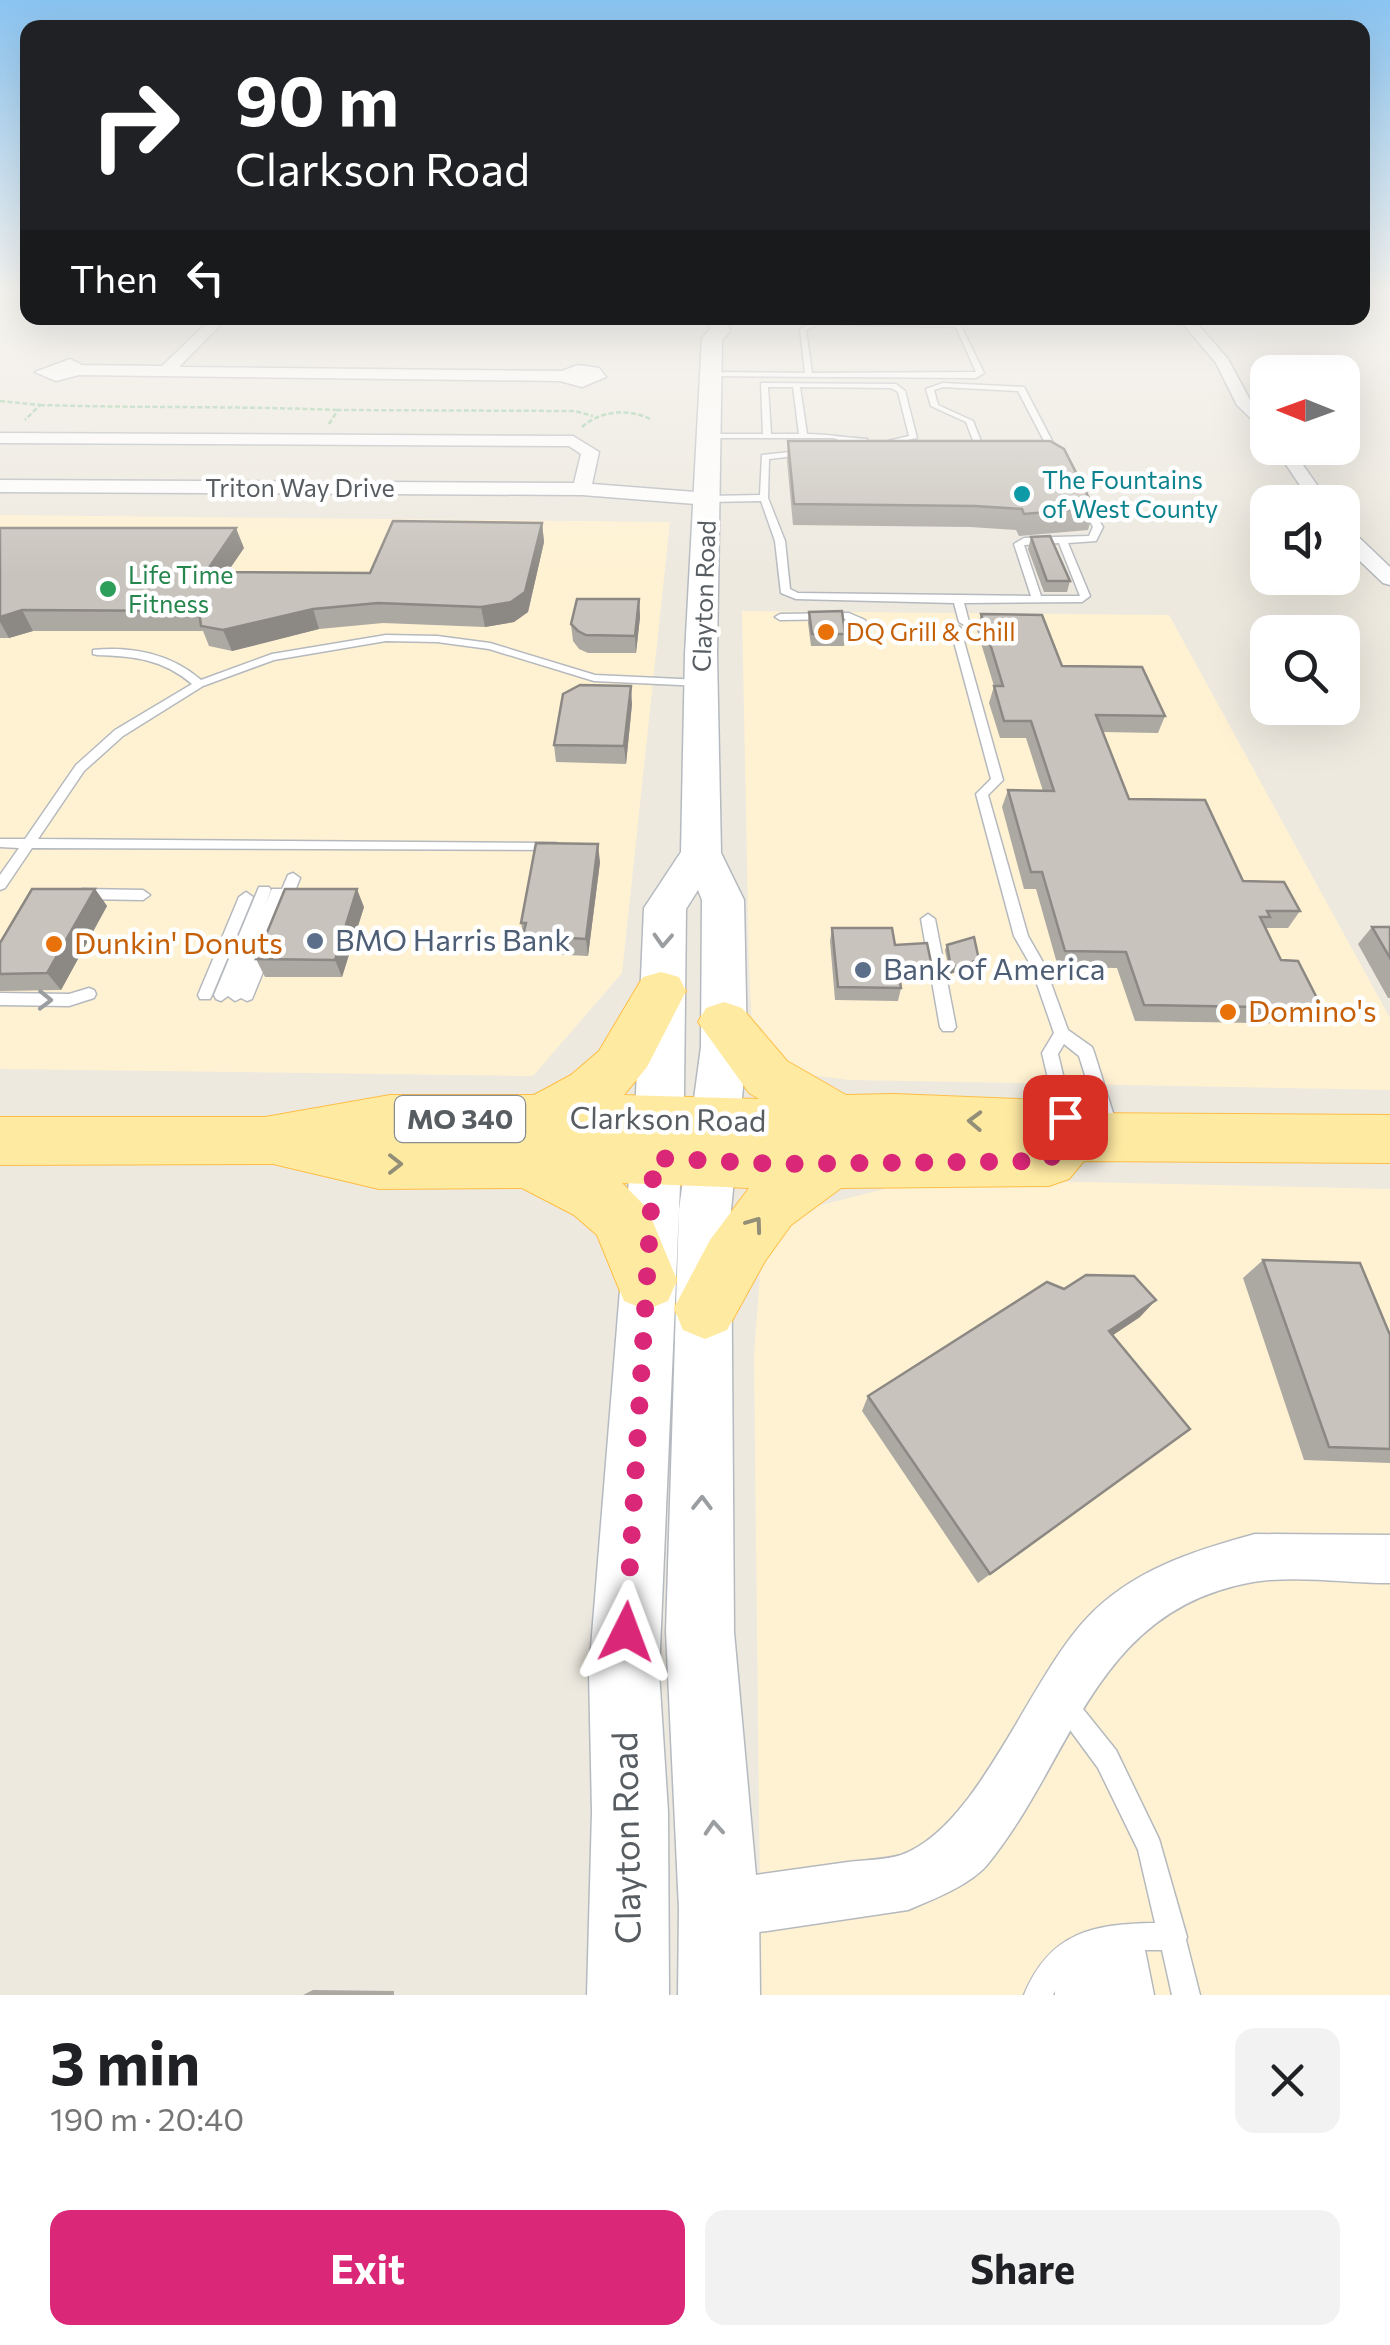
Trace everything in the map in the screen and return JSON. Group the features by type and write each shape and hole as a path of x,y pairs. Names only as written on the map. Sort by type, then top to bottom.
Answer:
{"main road":[{"name":"Clayton Road","path":"628,1995 630,1812 624,1672 646,1280 685,1140 724,1022 723,900 700,853 711,388"},
{"name":"Clayton Road","path":"700,853 665,908 661,992 685,1140 705,1210 700,1632 720,1909 719,1995"},
{"path":"646,1280 626,1227 533,1140 624,1062 661,992"},
{"path":"705,1308 754,1224 778,1195 837,1140 768,1077 724,1022"},
{"path":"1091,1137 1390,1139"},
{"name":"Clarkson Road","path":"0,1141 265,1141 379,1164 533,1140 602,1157 685,1140 837,1140 1048,1161 1091,1137"}],"street":[{"path":"1236,388 1250,410"},
{"path":"0,438 573,442 590,452 591,490"},
{"name":"Triton Way Drive","path":"0,486 591,490 638,500 708,500"},
{"path":"1360,550 1390,579"},
{"path":"720,1909 908,1882 965,1848 1029,1751 1059,1697 1104,1636 1142,1602 1192,1575 1255,1558 1390,1559"}],"lane":[{"path":"764,388 767,436"},
{"path":"796,388 802,436"},
{"path":"709,436 836,436 845,441 912,441 900,391 896,388"},
{"path":"936,388 930,390 936,406 969,421 982,454"},
{"path":"998,388 1021,389 1057,460"},
{"path":"818,452 765,457 764,498 780,541 785,591 796,596 1076,600 1086,596 1063,541"},
{"path":"836,452 873,453"},
{"path":"964,454 999,454"},
{"path":"1038,601 1019,544 1024,540 1093,539 1098,527 1081,496"},
{"path":"708,500 764,498"},
{"path":"958,600 960,624 997,780 982,794 1020,936 1037,964 1062,1034 1086,1052 1091,1137"},
{"path":"780,617 849,616 861,622 864,632"},
{"path":"0,885 80,768 119,733 199,684 272,657 386,638 437,639 490,646 594,678 701,683"},
{"path":"96,652 152,653 166,658 199,684"},
{"path":"0,842 559,848"},
{"path":"264,890 234,995 287,881"},
{"path":"64,894 143,894"},
{"path":"205,995 246,898"},
{"path":"928,919 948,1027"},
{"path":"0,999 69,1000 90,994"},
{"path":"1062,1034 1050,1053 1091,1137"},
{"path":"1059,1697 1107,1758 1150,1848 1186,1995"},
{"path":"1073,1964 1174,1937"},
{"path":"1069,1995 1073,1964"},
{"path":"1073,1964 1094,1995"},
{"path":"1073,1964 1118,1995"},
{"path":"1073,1964 1140,1995"}],"path":[{"path":"0,400 40,405 575,411 593,416 645,415 652,420"},
{"path":"26,419 40,405"},
{"path":"322,435 338,410"},
{"path":"575,438 593,416"}],"shaded area":[{"path":"0,515 670,522 622,973 533,1076 0,1069"},
{"path":"742,611 1169,615 1390,1018 1390,1090 849,1080 803,1074 768,1054 752,1026"},
{"path":"990,1180 1390,1189 1390,1995 761,1995 754,1355 761,1261 798,1211 888,1188"}],"building":[{"path":"788,441 1050,441 1064,449 1094,508 1024,514 1022,509 975,506 794,504"},
{"path":"393,521 542,523 525,592 511,602 481,607 378,603 313,609 223,630 201,626 199,611 22,610 0,617 0,528 236,528 206,572 370,573"},
{"path":"1050,536 1070,581 1047,581 1031,537"},
{"path":"577,599 639,599 635,636 586,635 578,631 571,624"},
{"path":"842,611 845,634 812,634 809,612"},
{"path":"981,614 1042,615 1062,666 1142,667 1165,716 1096,715 1129,799 1205,800 1243,881 1284,882 1300,911 1267,911 1270,917 1260,917 1281,960 1298,961 1322,1008 1144,1005 1126,952 1065,951 1042,872 1031,872 1008,790 1054,791 1031,721 1004,721 994,686 1003,686"},
{"path":"580,685 631,686 624,746 554,745 563,694"},
{"path":"536,843 598,844 586,939 523,935 526,923 521,923"},
{"path":"32,889 95,889 47,973 0,974 0,943"},
{"name":"BMO Harris Bank","path":"285,889 357,889 335,960 256,959"},
{"path":"1372,927 1390,927 1390,958"},
{"path":"832,928 892,928 895,945 927,943 932,967 898,969 901,988 838,987"},
{"path":"974,937 979,960 951,968 947,945"},
{"path":"1263,1260 1360,1263 1390,1335 1390,1449 1329,1447"},
{"path":"1086,1275 1134,1276 1156,1300 1109,1331 1190,1429 990,1574 868,1396 1047,1282 1064,1289"}],"place":[{"name":"The Fountains of West County","path":"1022,494"},
{"name":"Life Time Fitness","path":"108,589"},
{"name":"DQ Grill & Chill","path":"826,632"},
{"name":"BMO Harris Bank","path":"315,941"},
{"name":"Dunkin' Donuts","path":"54,944"},
{"name":"Bank of America","path":"863,970"},
{"name":"Domino's","path":"1228,1012"}],"route":[{"path":"626,1632 654,1158 778,1164 1048,1161 1070,1137 1065,1117"}]}
